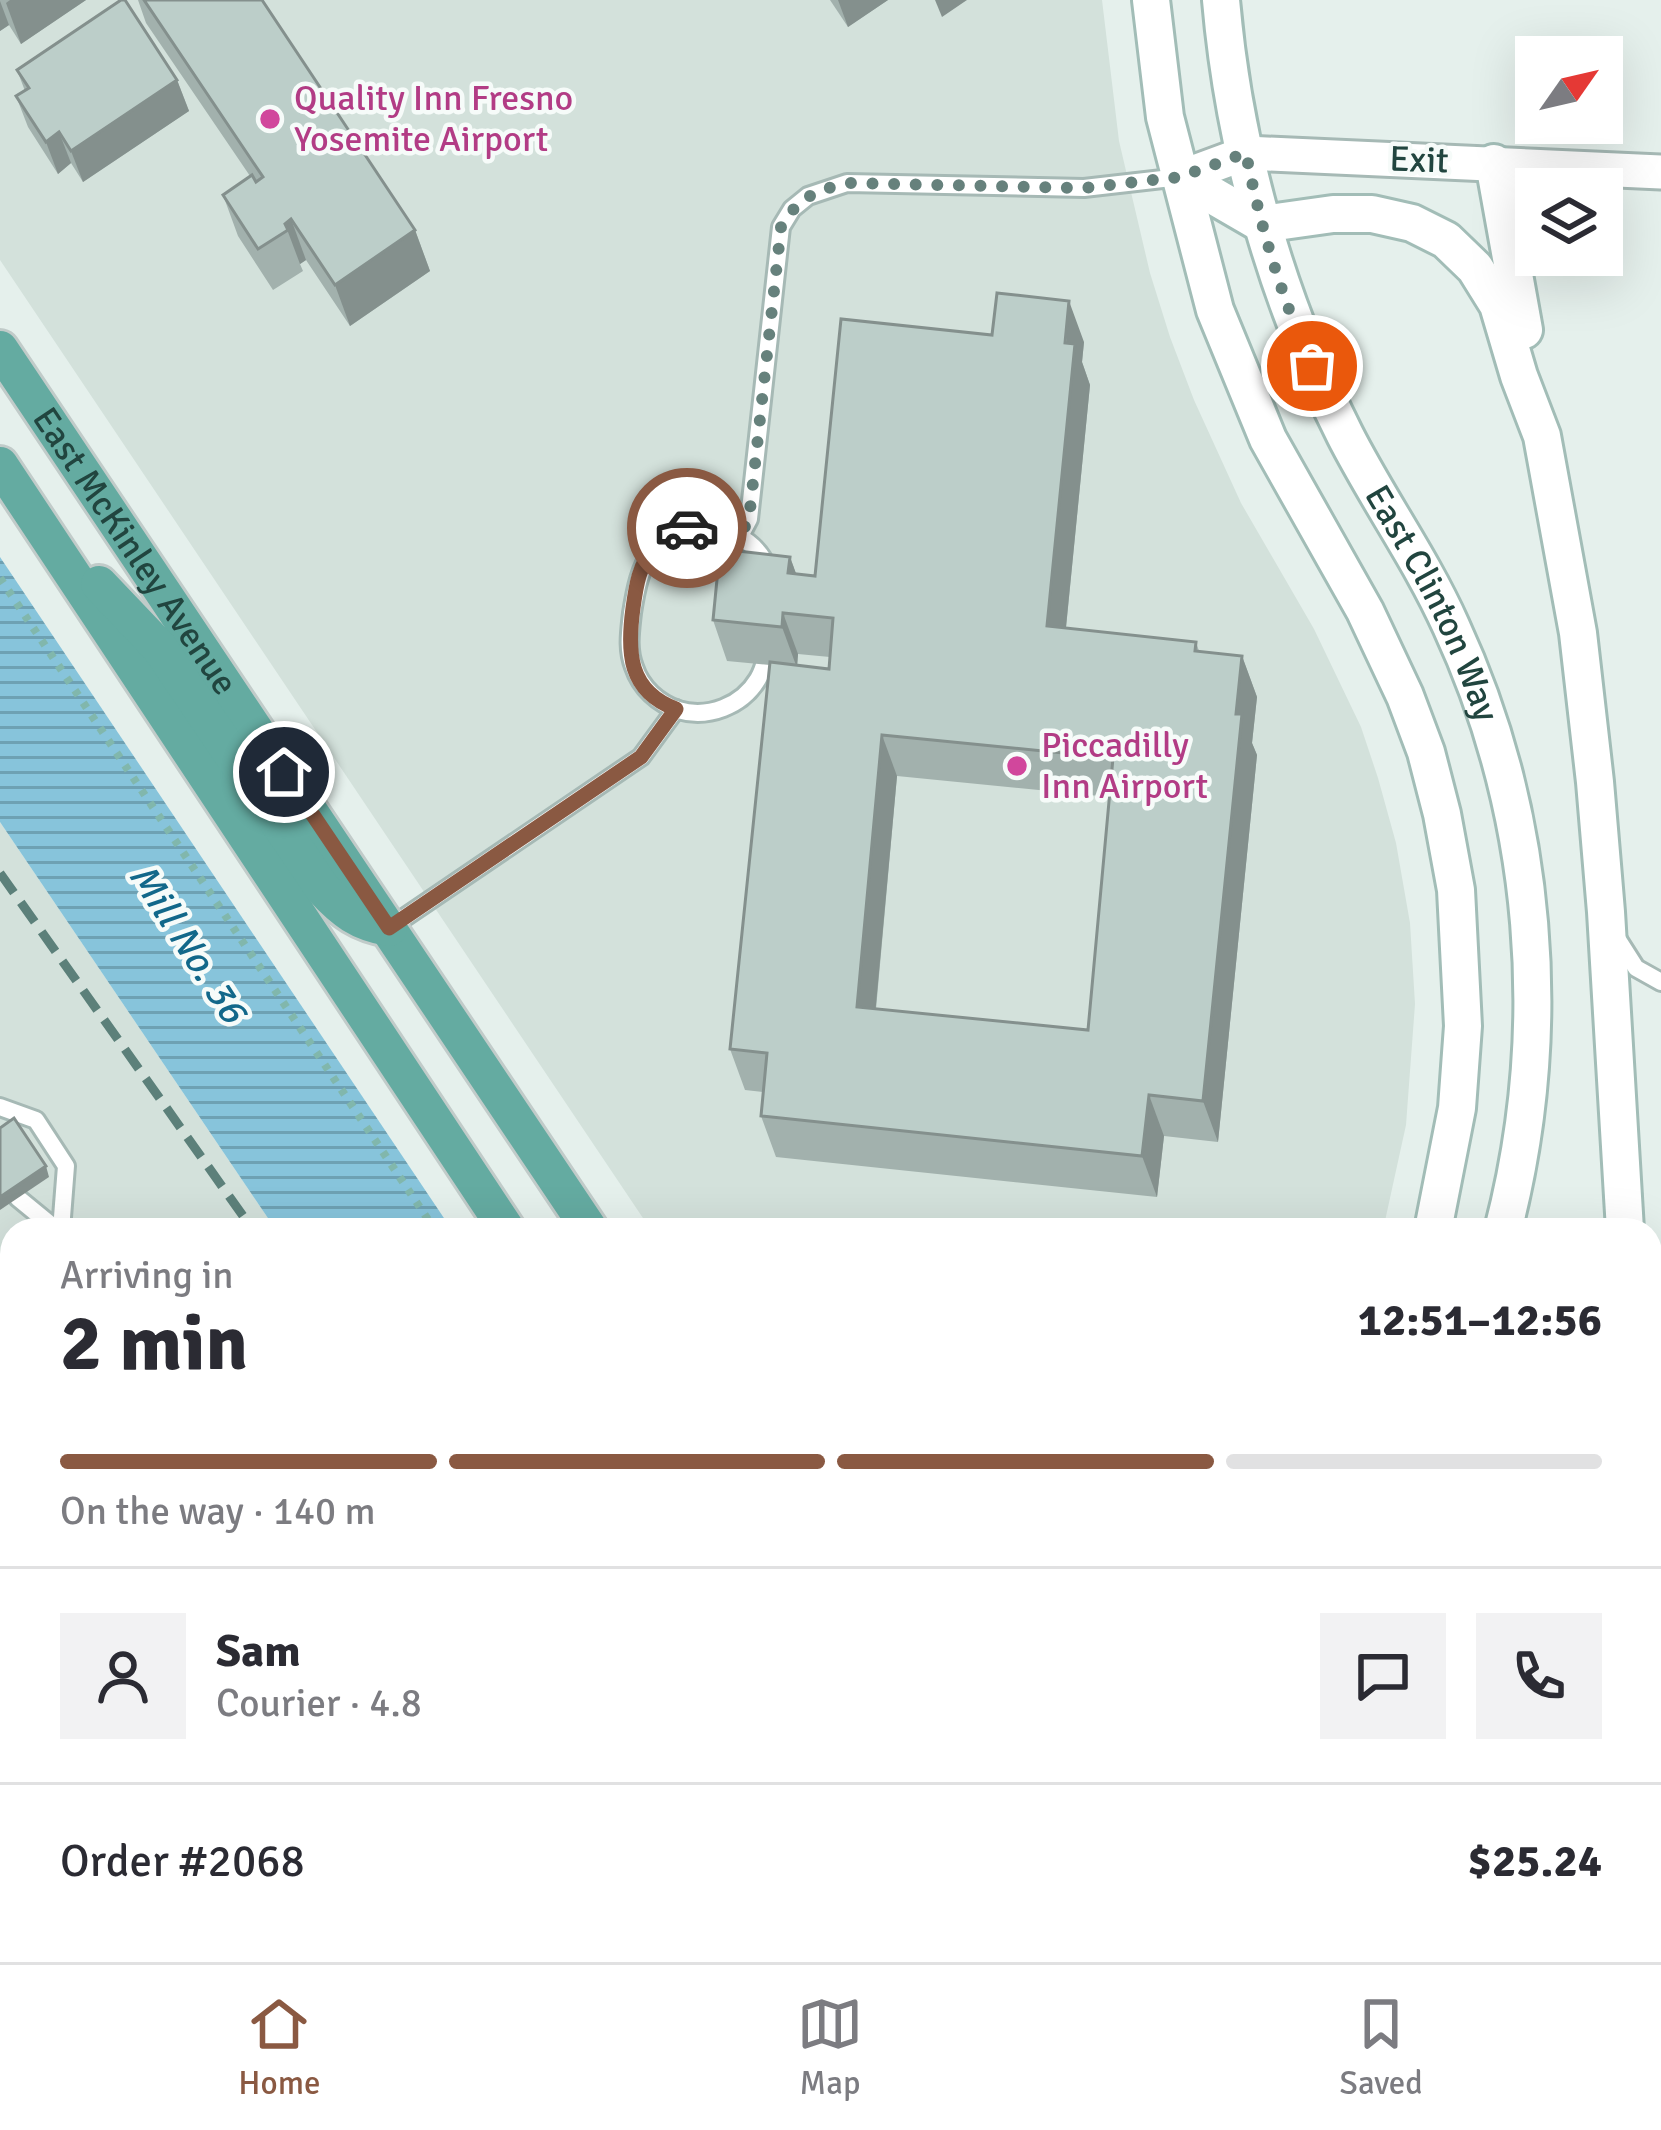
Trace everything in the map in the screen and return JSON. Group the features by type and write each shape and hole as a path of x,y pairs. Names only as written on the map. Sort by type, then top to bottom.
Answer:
{"main road":[{"name":"East Clinton Way","path":"1151,0 1165,117 1215,310 1276,455 1387,657 1426,752 1442,814 1456,890 1463,1026 1457,1108 1435,1218"},
{"name":"East Clinton Way","path":"1221,0 1232,86 1262,224 1309,358 1373,488 1452,628 1487,719 1507,790 1522,859 1532,949 1533,1030 1517,1176 1506,1218"},
{"path":"1494,163 1578,633 1606,912 1623,1218"},
{"path":"1180,177 1262,224 1372,214 1412,223 1446,240 1474,268 1498,305 1542,436"},
{"name":"East McKinley Avenue","path":"0,349 582,1218"},
{"name":"East McKinley Avenue","path":"0,465 499,1218"},
{"path":"31,511 159,647 323,889 345,913 389,928"}],"street":[{"name":"Exit","path":"1180,177 1246,153 1661,172"}],"lane":[{"path":"740,536 749,519 781,227 792,209 808,196 847,183 1084,188 1180,177"},
{"path":"707,526 740,536 759,552 774,589 766,659 758,679 727,707 706,713 665,705 647,692 629,653 642,565 653,548 687,528 707,526"},
{"path":"389,928 641,757 676,709"},
{"path":"1606,912 1636,968 1661,982"},
{"path":"0,1107 36,1120 66,1166 60,1218"},
{"path":"19,1198 44,1218"}],"path":[{"path":"0,578 427,1218"}],"shaded area":[{"path":"0,0 1102,0 1119,141 1170,337 1241,503 1314,629 1361,727 1396,843 1410,923 1415,1004 1406,1125 1386,1218 643,1218 0,260"},
{"path":"0,822 268,1218 0,1218"}],"water":[{"name":"Mill No. 36","path":"0,557 444,1218 268,1218 0,822"}],"building":[{"path":"121,0 177,80 71,151 59,132 46,142 16,96 29,88 17,70"},
{"name":"Quality Inn Fresno Yosemite Airport","path":"144,0 262,0 415,230 335,285 291,219 285,224 288,230 258,249 223,195 252,175 256,182 263,177"},
{"name":"Piccadilly Inn Airport","path":"997,293 1069,301 1065,343 1075,344 1047,626 1196,642 1195,651 1242,656 1236,714 1242,714 1203,1101 1149,1095 1142,1156 761,1116 767,1053 730,1049 770,662 829,669 833,618 783,613 782,627 713,620 720,549 790,557 788,573 815,576 841,319 992,335","holes":["882,735 1113,758 1088,1030 857,1007"]},
{"path":"14,1118 46,1166 0,1197 0,1128"}],"railway":[{"path":"0,873 244,1218"}],"way so far":[{"path":"687,528 707,526 740,536 749,519 781,227 792,209 827,188 847,183 1084,188 1180,177 1246,153 1262,224 1312,366"}],"place":[{"name":"Quality Inn Fresno Yosemite Airport","path":"270,119"},
{"name":"Piccadilly Inn Airport","path":"1017,766"}],"route":[{"path":"284,772 389,928 641,757 676,709 647,692 635,674 629,633 636,584 653,548 687,528"}]}
